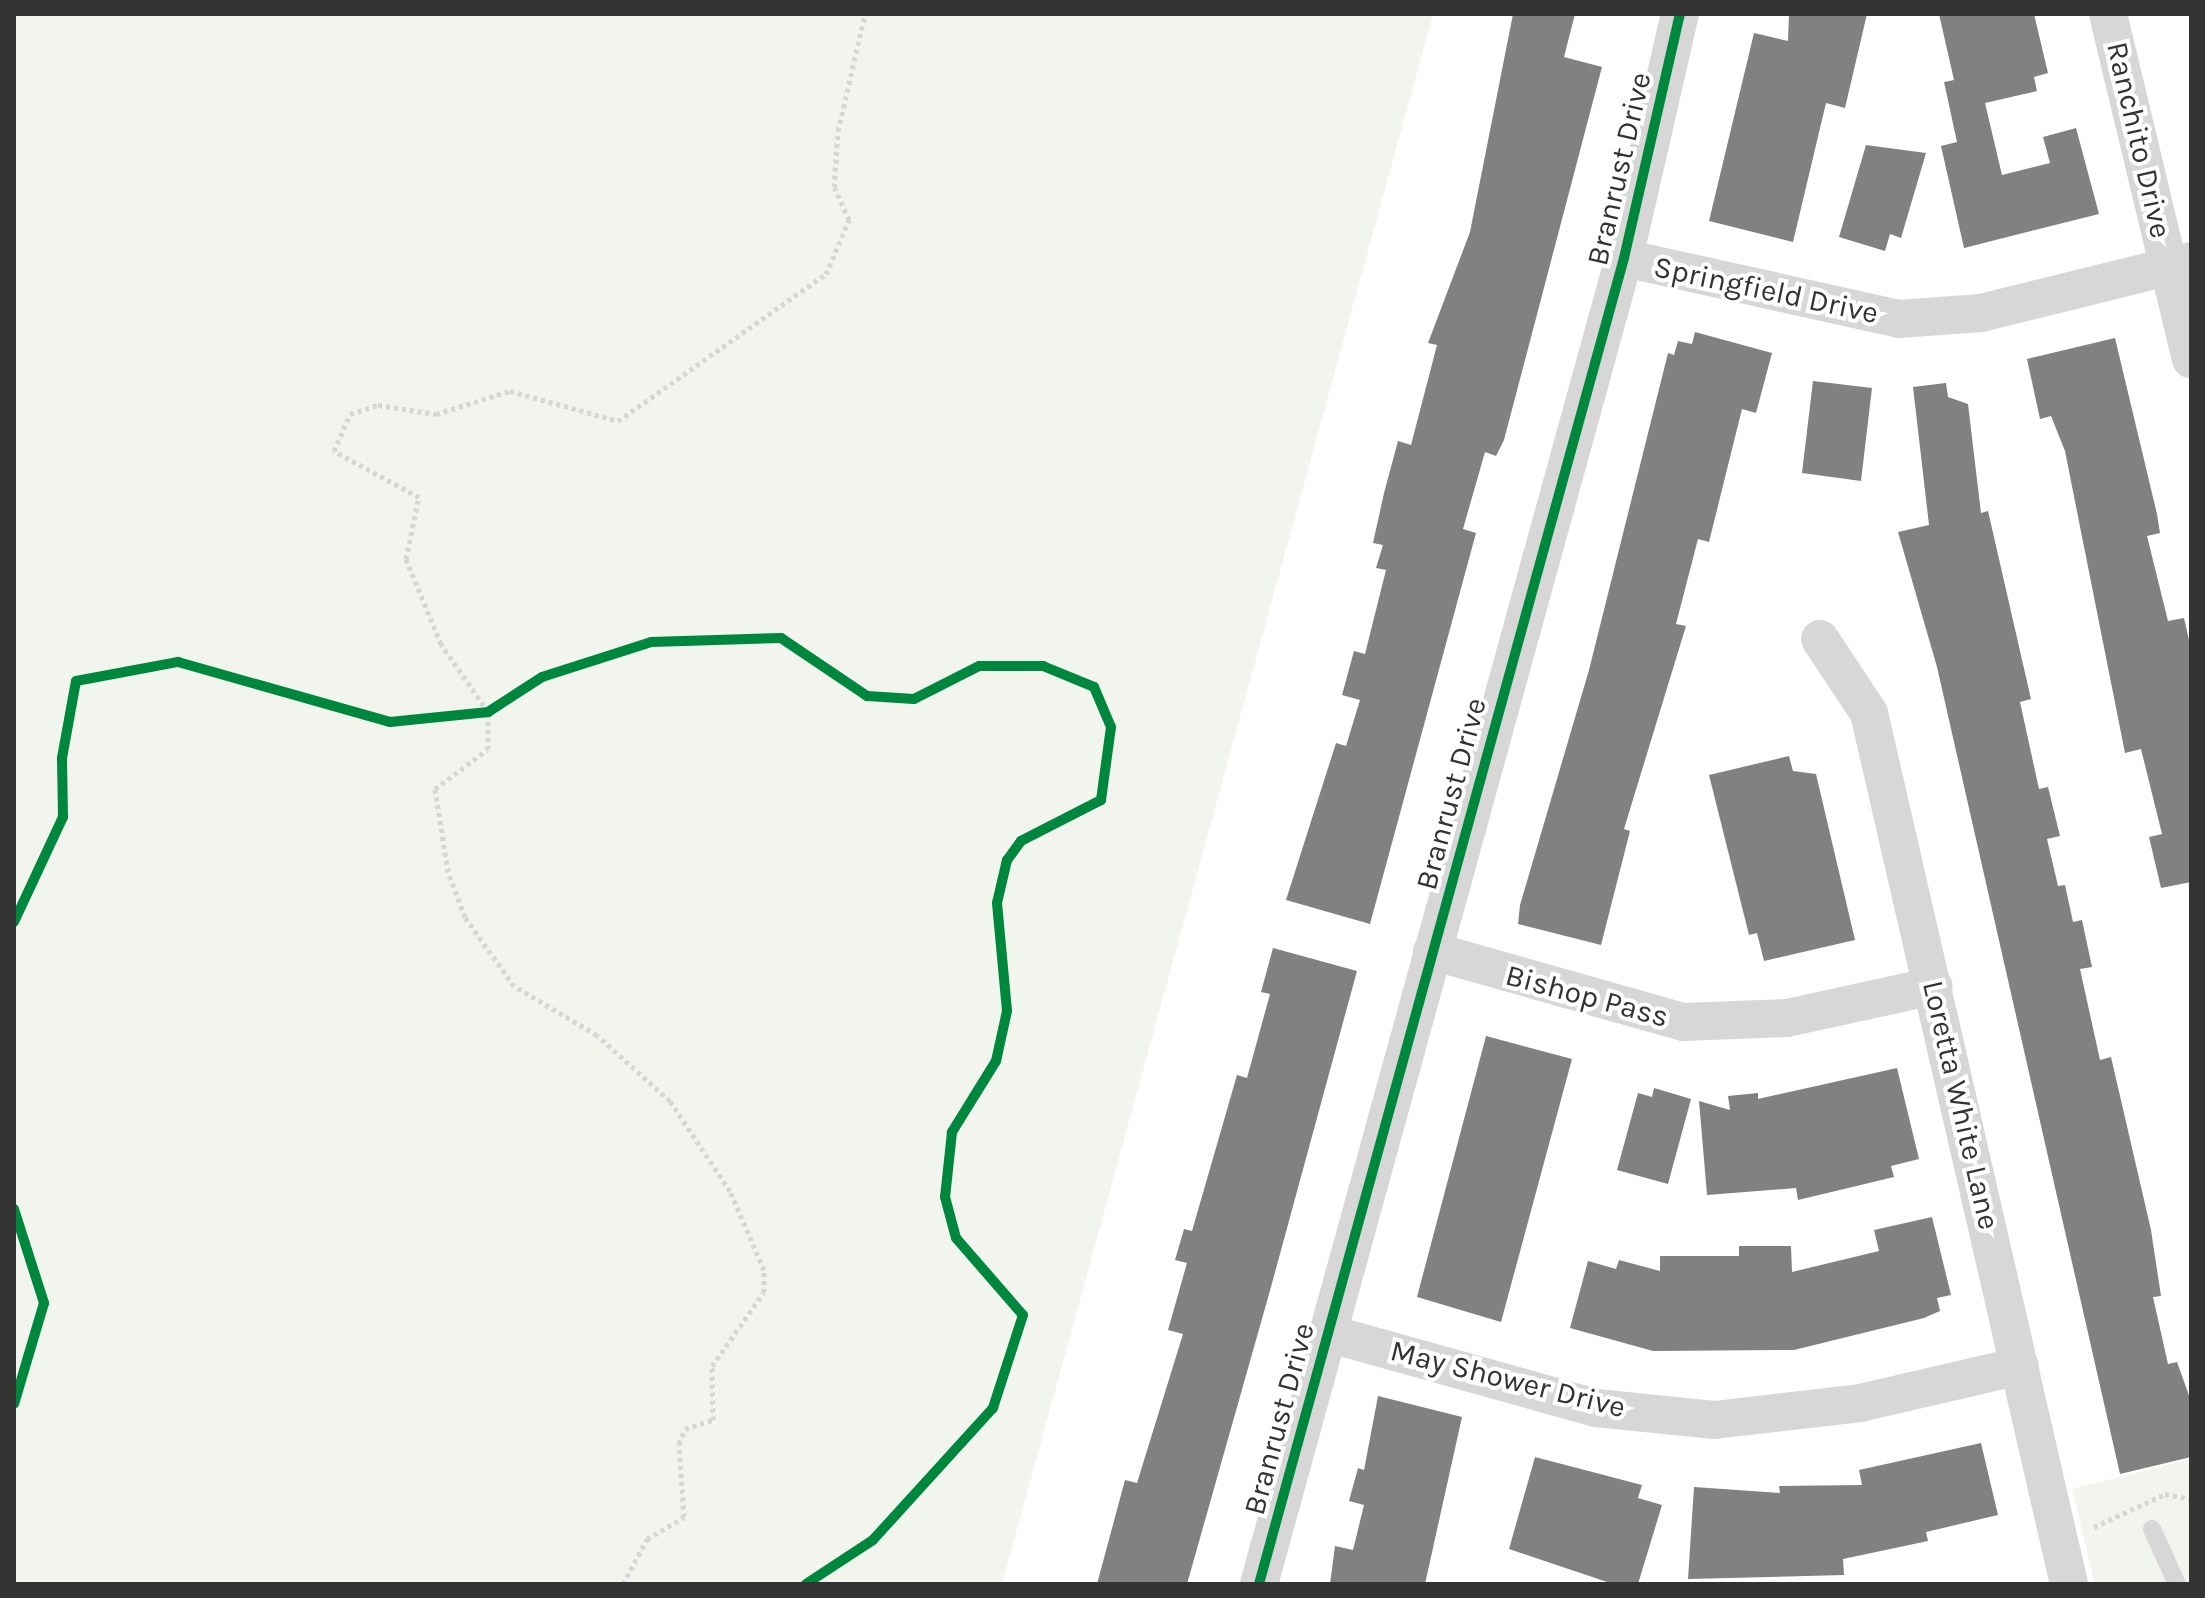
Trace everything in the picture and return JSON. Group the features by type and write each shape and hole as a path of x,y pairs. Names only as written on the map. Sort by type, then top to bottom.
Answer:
{"street":[{"name":"Branrust Drive","path":"1259,1584 1624,258 1680,14"},
{"name":"Ranchito Drive","path":"2108,14 2180,264 2191,359"},
{"name":"Springfield Drive","path":"1624,258 1899,319 1981,313 2180,264"},
{"name":"Loretta White Lane","path":"1820,639 1869,713 2069,1584"},
{"name":"Bishop Pass","path":"1432,951 1683,1022 1787,1018 1934,986"},
{"name":"May Shower Drive","path":"1327,1333 1596,1408 1714,1420 1860,1403 2020,1366"}],"lane":[{"path":"2152,1529 2177,1584"}],"path":[{"path":"623,1584 647,1539 684,1517 679,1444 685,1429 713,1420 712,1366 764,1292 764,1270 730,1191 670,1101 584,1026 514,986 465,917 448,872 435,789 488,749 488,712 441,644 406,559 419,497 334,451 350,414 378,405 436,414 510,391 618,421 826,274 849,220 835,173 865,14"},
{"path":"474,713 488,712 502,703"}],"shaded area":[{"path":"14,14 1433,14 1002,1584 14,1584"},
{"path":"2191,1459 2191,1584 2095,1584 2072,1489"}],"building":[{"path":"1513,14 1575,14 1564,57 1602,67 1504,440 1496,456 1485,452 1463,529 1476,533 1370,924 1286,900 1336,743 1346,746 1360,700 1342,695 1354,651 1365,654 1386,570 1376,568 1383,545 1373,543 1384,493 1398,441 1411,445 1437,345 1428,343 1470,232"},
{"path":"1789,14 1867,14 1845,108 1826,103 1793,242 1709,221 1754,33 1788,41"},
{"path":"1939,14 2034,14 2048,73 2034,77 2037,91 1985,103 2002,175 2050,163 2043,137 2076,128 2099,214 1964,248 1941,146 1957,142 1944,82 1954,80"},
{"path":"1866,145 1926,153 1901,238 1890,234 1885,251 1839,237"},
{"path":"1695,332 1772,353 1756,413 1742,409 1709,542 1698,539 1676,624 1686,626 1624,829 1630,831 1601,945 1518,924 1520,905 1589,670 1668,353 1674,355 1678,341 1692,344"},
{"path":"2115,338 2157,514 2160,533 2147,536 2168,621 2184,618 2191,649 2191,882 2161,888 2149,837 2162,834 2141,749 2125,753 2065,451 2051,416 2040,419 2027,359"},
{"path":"1813,381 1872,388 1861,481 1802,473"},
{"path":"1946,383 1948,397 1968,404 1981,513 1988,511 2031,699 2020,702 2039,789 2048,787 2060,836 2047,839 2058,886 2065,885 2073,922 2082,920 2092,967 2080,969 2100,1060 2111,1057 2151,1230 2161,1296 2153,1297 2168,1364 2177,1362 2191,1401 2191,1457 2120,1474 1937,667 1898,532 1929,525 1913,387"},
{"path":"1789,756 1793,771 1816,774 1855,940 1764,961 1757,933 1749,935 1709,775"},
{"path":"1273,948 1357,971 1271,1287 1187,1584 1097,1584 1125,1480 1137,1483 1183,1334 1168,1330 1187,1263 1175,1260 1184,1229 1192,1231 1237,1075 1247,1078 1270,994 1261,992"},
{"path":"1486,1036 1572,1059 1501,1322 1417,1297"},
{"path":"1897,1068 1919,1159 1891,1166 1894,1177 1798,1200 1796,1188 1707,1195 1699,1101 1730,1110 1728,1096 1758,1093 1758,1099"},
{"path":"1654,1088 1691,1099 1668,1184 1617,1170 1638,1093 1652,1097"},
{"path":"1932,1217 1951,1295 1937,1298 1940,1311 1924,1318 1794,1350 1653,1351 1570,1328 1588,1261 1616,1269 1619,1260 1660,1271 1660,1256 1739,1256 1739,1246 1791,1246 1792,1272 1879,1251 1874,1230"},
{"path":"1378,1396 1462,1417 1425,1584 1330,1584 1335,1546 1353,1550 1364,1505 1349,1501 1358,1468 1364,1470"},
{"path":"1981,1443 1998,1515 1926,1532 1928,1541 1843,1559 1844,1575 1688,1579 1694,1487 1780,1493 1779,1486 1862,1485 1859,1470"},
{"path":"1535,1457 1642,1485 1638,1498 1662,1505 1638,1584 1613,1584 1509,1549"}],"cycle path":[{"path":"1259,1584 1624,258 1680,14"},
{"path":"14,922 63,817 62,758 76,681 178,662 390,722 488,712 542,677 651,642 781,638 867,696 914,699 979,666 1043,666 1094,687 1111,727 1101,800 1021,841 1007,860 997,903 1007,1011 996,1061 952,1132 945,1197 956,1238 1023,1315 993,1408 873,1540 806,1584"},
{"path":"14,1209 44,1303 14,1404"}]}
